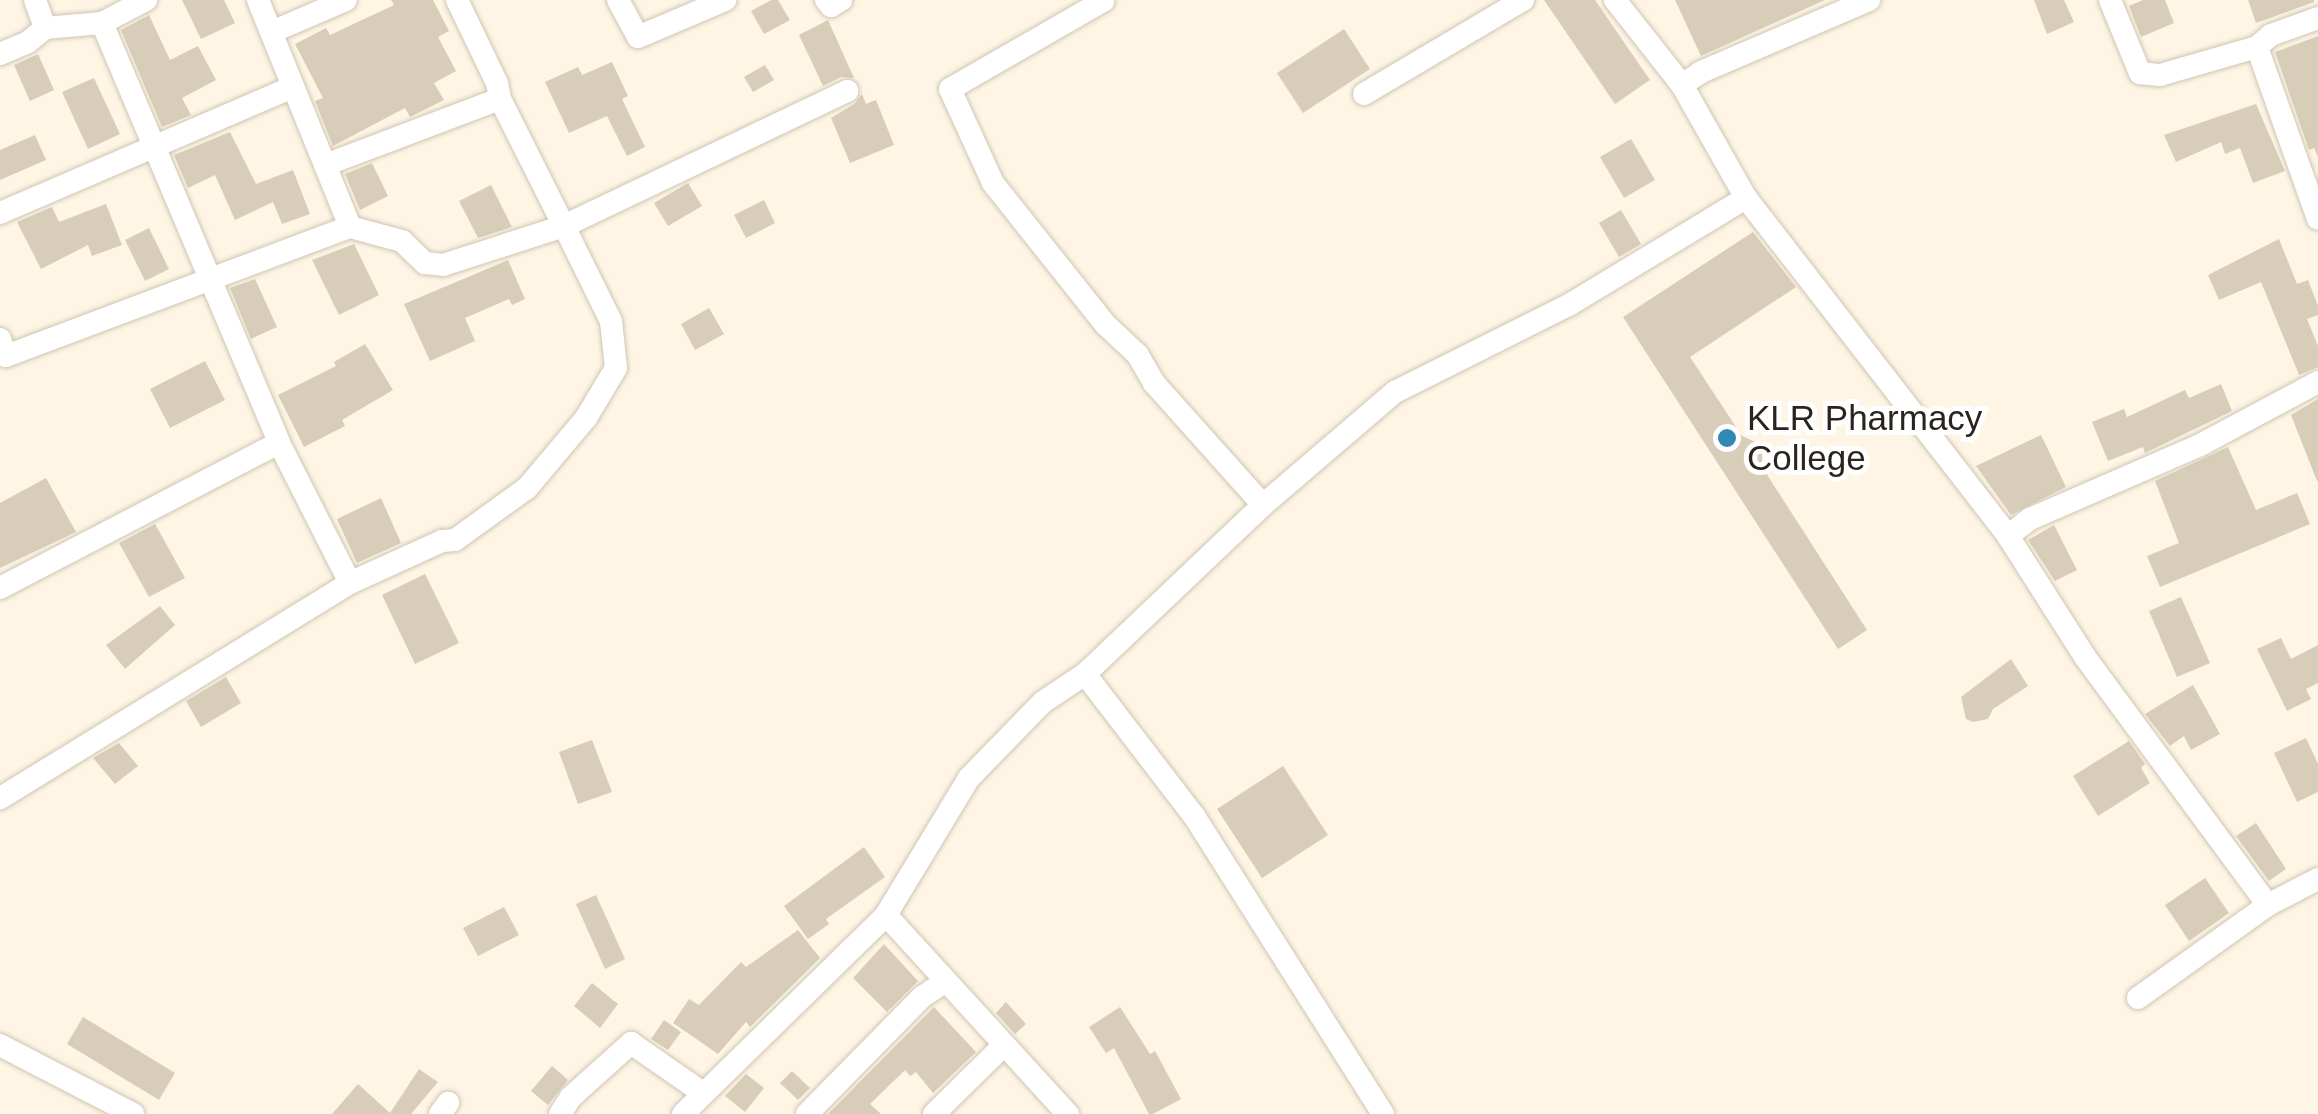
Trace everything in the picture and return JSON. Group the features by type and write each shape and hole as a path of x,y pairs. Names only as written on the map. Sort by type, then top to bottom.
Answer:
{"street":[{"path":"35,0 44,28"},
{"path":"0,54 28,42 44,28 102,23 146,0"},
{"path":"258,0 274,31 350,227"},
{"path":"274,31 346,0"},
{"path":"0,798 350,583 442,540 455,540 527,488 596,402 616,368 611,321 500,100 497,83 456,0"},
{"path":"618,0 638,37 726,0"},
{"path":"826,0 831,6 841,0"},
{"path":"1364,94 1524,0"},
{"path":"1615,0 1682,85 1746,198 2008,536 2084,658 2268,905"},
{"path":"1682,85 1700,72 1868,0"},
{"path":"2110,0 2140,74 2160,75 2257,47 2271,34 2318,18"},
{"path":"1104,1 950,89 993,184 1104,324 1138,355 1154,383 1264,506"},
{"path":"102,23 157,144 279,443 350,583"},
{"path":"2257,47 2318,218"},
{"path":"0,212 294,88"},
{"path":"0,339 6,356 350,227 402,241 425,262 444,265 564,226 847,91"},
{"path":"325,165 500,100"},
{"path":"682,1114 886,915 969,778 1043,702 1085,674 1264,506 1396,392 1568,305 1746,198"},
{"path":"2008,536 2030,519 2200,445 2318,382"},
{"path":"0,588 279,443"},
{"path":"1085,674 1194,816 1382,1114"},
{"path":"2138,998 2268,905 2318,880"},
{"path":"886,915 1068,1114"},
{"path":"807,1114 922,997 944,982"},
{"path":"560,1114 571,1097 630,1043 703,1093"},
{"path":"0,1045 108,1108 133,1114"},
{"path":"934,1114 1003,1046"}],"building":[{"path":"182,0 224,0 235,23 201,39"},
{"path":"391,0 433,0 449,31 438,37 456,71 434,83 444,100 410,117 405,108 333,146 315,101 323,98 295,44 326,28 330,35 394,5"},
{"path":"778,0 790,20 764,34 751,11"},
{"path":"1544,0 1595,0 1650,80 1615,104"},
{"path":"1675,0 1825,0 1701,56"},
{"path":"2034,0 2064,0 2074,22 2047,34"},
{"path":"2143,0 2165,0 2174,23 2141,37 2129,6"},
{"path":"2248,0 2314,0 2314,2 2256,23"},
{"path":"149,15 170,60 198,46 216,80 182,98 191,115 162,127 121,30"},
{"path":"828,20 854,78 841,77 823,86 799,35"},
{"path":"1344,29 1370,69 1303,113 1277,73"},
{"path":"2318,36 2318,157 2314,148 2309,150 2275,52"},
{"path":"38,54 54,90 30,101 14,65"},
{"path":"612,62 628,96 622,99 645,147 627,156 607,116 569,133 545,82 578,67 582,75"},
{"path":"765,65 774,80 753,92 744,77"},
{"path":"94,78 120,134 88,149 62,92"},
{"path":"862,94 866,104 876,100 894,145 850,163 831,118 854,104"},
{"path":"2256,104 2285,171 2253,183 2240,148 2225,154 2221,142 2176,162 2164,135"},
{"path":"230,132 256,184 293,170 310,214 282,224 273,202 235,220 215,175 188,188 174,155"},
{"path":"35,135 46,160 0,180 0,150"},
{"path":"1631,139 1655,180 1624,198 1600,157"},
{"path":"372,163 388,196 360,210 345,174"},
{"path":"688,183 702,206 668,226 654,203"},
{"path":"491,185 512,227 478,238 459,201"},
{"path":"764,200 775,223 746,238 734,215"},
{"path":"106,204 122,245 92,256 88,245 41,269 17,222 52,207 59,222"},
{"path":"1621,210 1641,244 1619,257 1599,223"},
{"path":"149,228 169,269 145,281 125,240"},
{"name":"KLR Pharmacy College","path":"1753,232 1796,287 1690,357 1742,436 1762,445 1762,467 1867,630 1838,649 1623,317"},
{"path":"2279,239 2297,284 2308,280 2318,306 2318,315 2307,319 2318,346 2318,367 2299,375 2261,282 2219,300 2208,275"},
{"path":"354,244 379,295 339,315 312,260"},
{"path":"508,260 525,299 512,305 509,299 465,318 475,341 430,361 404,304"},
{"path":"255,279 277,327 251,339 230,288"},
{"path":"709,308 724,334 695,350 681,324"},
{"path":"365,344 393,390 342,420 345,426 304,447 278,395 336,366 334,362"},
{"path":"205,361 225,400 170,428 150,389"},
{"path":"2221,384 2232,411 2145,453 2143,447 2108,461 2092,422 2124,409 2127,417 2185,390 2189,398"},
{"path":"2318,399 2318,481 2317,481 2291,415"},
{"path":"2041,435 2066,487 2011,515 1976,466"},
{"path":"2228,447 2256,510 2297,493 2310,524 2160,587 2147,556 2179,543 2155,481"},
{"path":"46,478 76,532 0,568 0,503"},
{"path":"381,498 401,543 357,563 337,519"},
{"path":"155,524 185,578 149,597 119,543"},
{"path":"2054,525 2077,570 2055,581 2028,540"},
{"path":"425,574 459,643 415,664 382,595"},
{"path":"2181,597 2210,663 2177,677 2149,611"},
{"path":"160,606 175,625 125,669 106,645"},
{"path":"2281,638 2291,659 2318,645 2318,683 2306,689 2311,699 2287,711 2257,649"},
{"path":"2011,659 2028,686 1993,709 1988,719 1966,719 1961,697"},
{"path":"226,677 241,703 201,727 186,701"},
{"path":"2193,685 2220,734 2191,750 2184,736 2170,746 2145,714"},
{"path":"2306,738 2318,764 2318,792 2297,802 2274,753"},
{"path":"592,740 612,792 578,804 559,752"},
{"path":"2129,741 2145,764 2141,768 2150,783 2098,816 2073,776"},
{"path":"119,743 138,766 115,784 93,758"},
{"path":"1283,766 1328,835 1262,878 1217,809"},
{"path":"2256,823 2286,869 2269,881 2236,836"},
{"path":"864,847 885,877 826,919 829,924 808,939 784,906"},
{"path":"2205,878 2229,913 2189,941 2165,905"},
{"path":"596,895 625,959 605,969 576,904"},
{"path":"504,907 519,935 478,956 463,928"},
{"path":"798,930 820,958 750,1027 746,1022 718,1054 673,1023 689,999 699,1005 741,962 746,967"},
{"path":"884,944 918,981 887,1012 853,978"},
{"path":"592,983 618,1004 600,1028 574,1006"},
{"path":"1006,1002 1026,1024 1015,1034 996,1013"},
{"path":"934,1007 976,1052 933,1093 916,1072 910,1076 905,1070 870,1104 881,1114 828,1114"},
{"path":"1120,1007 1150,1054 1155,1051 1181,1099 1153,1114 1149,1114 1114,1048 1106,1053 1089,1027"},
{"path":"83,1017 175,1073 159,1100 67,1044"},
{"path":"664,1020 681,1032 668,1050 651,1039"},
{"path":"552,1066 568,1080 548,1105 531,1091"},
{"path":"419,1069 438,1082 411,1114 332,1114 358,1084 390,1113"},
{"path":"792,1071 810,1088 798,1100 780,1083"},
{"path":"746,1074 764,1088 745,1112 725,1096"}],"place":[{"name":"KLR Pharmacy College","path":"1727,438"}]}
